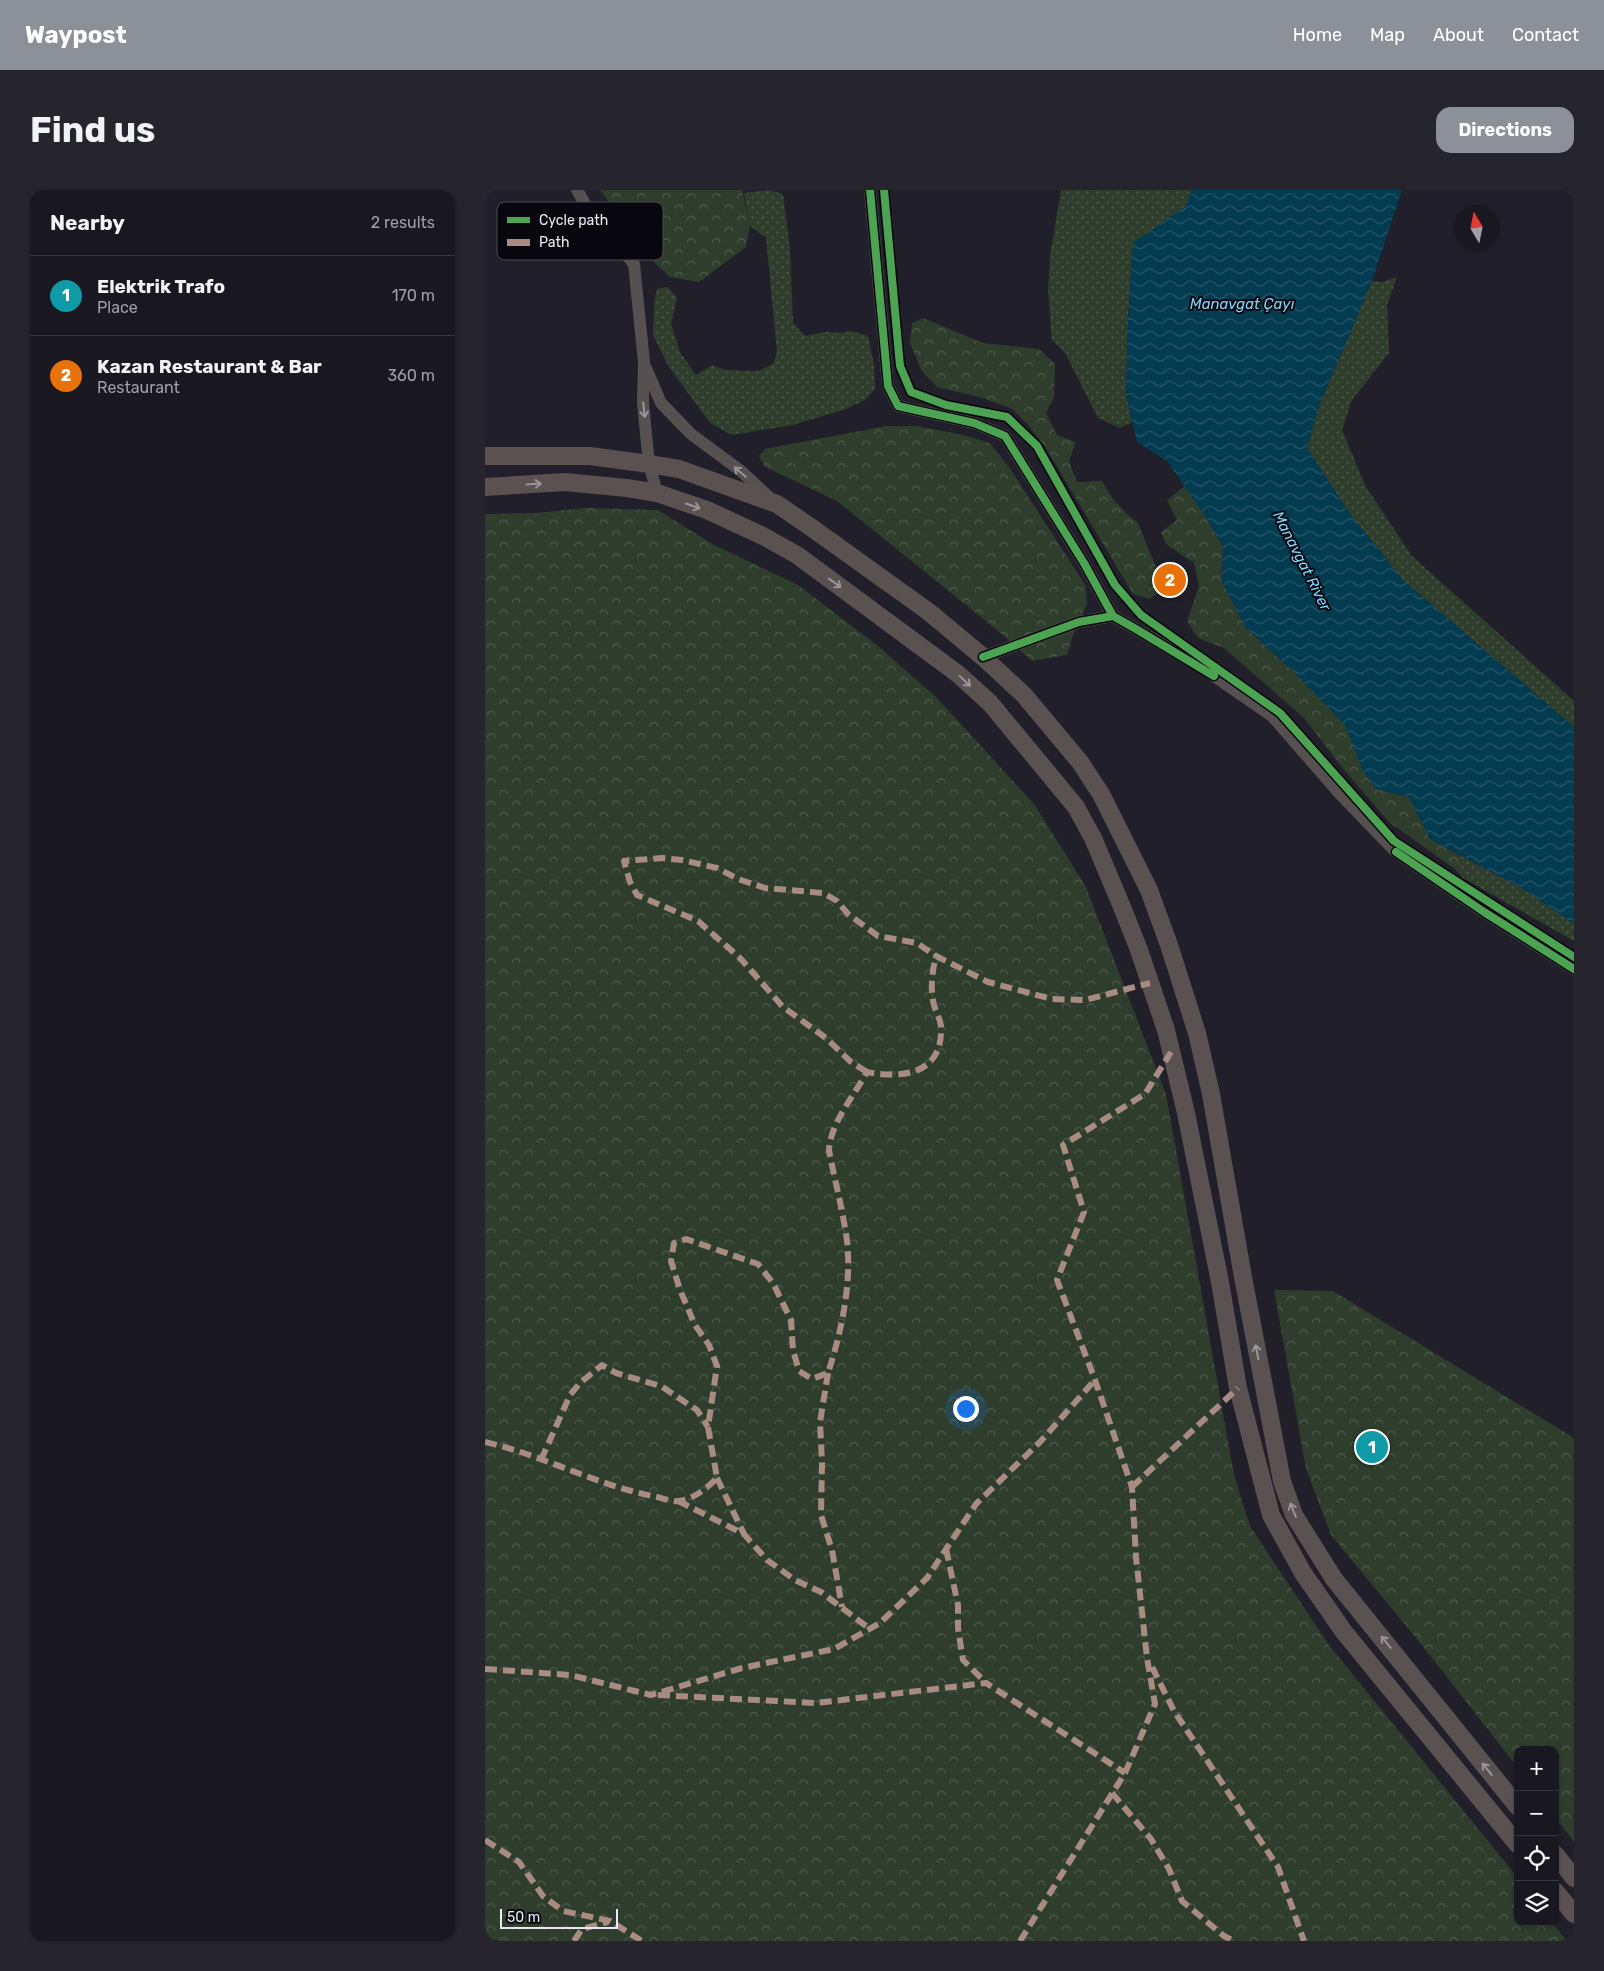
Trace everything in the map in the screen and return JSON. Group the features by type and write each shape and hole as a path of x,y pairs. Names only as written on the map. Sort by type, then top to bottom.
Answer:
{"main road":[{"path":"485,456 590,456 649,464 679,469 777,504 929,612 983,656 1024,695 1080,762 1096,786 1149,890 1197,1033 1211,1094 1282,1482 1294,1515 1334,1579 1514,1802"},
{"path":"485,487 565,482 598,484 657,493 707,510 763,536 797,555 958,674 989,703 1076,807 1093,838 1123,907 1166,1030 1186,1113 1218,1273 1237,1388 1271,1515 1303,1573 1344,1632 1514,1840"},
{"path":"1559,1859 1574,1878"},
{"path":"1559,1896 1574,1914"}],"street":[{"path":"577,190 584,202"},
{"path":"870,190 888,386 898,406 973,423 1005,436 1084,564 1113,616 1204,669 1271,716 1340,794 1395,851 1484,912 1574,969"},
{"path":"631,260 634,264 644,362 643,403 649,464 657,493"},
{"path":"644,362 661,403 691,434 741,471 777,504"},
{"path":"983,656 1079,622 1113,616"}],"green space":[{"path":"600,190 742,190 750,226 746,247 699,282 670,277 652,260 663,260 663,202 609,202"},
{"path":"769,190 783,194 790,248 793,322 805,336 825,332 841,333 851,331 868,336 874,365 875,389 865,400 846,409 793,425 732,435 710,423 669,367 653,335 654,302 657,289 668,287 677,298 671,324 680,352 696,375 712,365 726,370 758,371 773,364 777,352 766,238 750,226 744,193"},
{"path":"1061,190 1192,190 1186,206 1133,243 1126,394 1132,422 1120,428 1098,418 1065,353 1052,340 1048,290 1050,256"},
{"path":"1397,277 1387,305 1389,353 1352,400 1342,430 1366,487 1412,556 1574,701 1574,727 1403,580 1350,514 1307,448 1319,406 1372,281 1382,282"},
{"path":"923,318 983,343 1039,349 1055,364 1054,398 1046,413 1057,435 1076,442 1069,461 1077,482 1102,481 1113,499 1138,523 1159,575 1160,592 1149,599 1133,594 1044,445 1012,409 983,398 937,387 921,370 910,343 912,323"},
{"path":"886,426 917,426 963,435 990,443 1009,467 1086,586 1087,604 1073,635 1067,655 1032,661 997,630 837,501 765,467 759,456 765,449"},
{"path":"1185,486 1223,547 1222,582 1246,628 1292,670 1346,725 1363,771 1376,789 1409,797 1430,839 1459,855 1456,870 1389,822 1344,770 1304,718 1224,648 1198,638 1187,621 1199,586 1194,563 1166,544 1161,532 1177,520 1167,500"},
{"path":"585,508 658,510 714,545 798,585 878,646 937,698 1034,804 1086,887 1166,1094 1234,1475 1250,1526 1329,1645 1514,1873 1514,1926 1555,1926 1566,1941 485,1941 485,514 536,513"},
{"path":"1459,855 1522,888 1574,924 1574,941 1463,878 1456,870"},
{"path":"1274,1290 1333,1291 1574,1438 1574,1842 1559,1822 1559,1746 1514,1746 1514,1763 1417,1639 1331,1535 1306,1469"}],"water":[{"name":"Manavgat Çayı","path":"1192,190 1402,190 1372,281 1319,406 1307,448 1350,514 1403,580 1574,727 1574,924 1522,888 1430,839 1409,797 1376,789 1363,771 1345,725 1292,670 1246,628 1222,582 1223,547 1207,519 1167,461 1137,442 1126,394 1133,243 1186,206"}],"marked path":[{"path":"867,1072 851,1062 826,1038 783,1007 740,958 698,921 637,895 630,882 624,861 662,858 682,860 717,868 738,879 765,888 823,893 837,901 848,914 878,936 917,943 936,956"},
{"path":"485,1442 527,1454 631,1491 669,1500 685,1500 709,1486 717,1478 708,1427 717,1366 709,1345 695,1325 680,1290 671,1261 674,1243 686,1239 758,1264 773,1283 791,1320 793,1350 799,1371 812,1379 828,1373 844,1308 848,1274 847,1241 829,1151 830,1141 843,1110 867,1072 894,1075 907,1073 918,1070 928,1064 935,1055 940,1043 941,1027 932,993 936,956 988,982 1052,999 1085,1000 1150,983"},
{"path":"1020,1941 1125,1773 1155,1704 1147,1658 1136,1557 1132,1487 1095,1380 1057,1280 1084,1212 1063,1145 1145,1094 1171,1052"},
{"path":"541,1460 570,1395 580,1383 602,1365 616,1373 661,1386 697,1410 708,1427"},
{"path":"828,1373 820,1422 822,1463 821,1515 832,1550 842,1607"},
{"path":"485,1669 570,1675 651,1695 742,1668 834,1649 880,1623 927,1578 976,1504 1040,1442 1095,1380"},
{"path":"1132,1487 1238,1388"},
{"path":"717,1478 744,1534"},
{"path":"678,1501 744,1534 767,1560 795,1580 821,1592 870,1629"},
{"path":"946,1549 958,1605 958,1628 963,1660 986,1683"},
{"path":"1152,1667 1174,1711 1278,1867 1304,1941"},
{"path":"658,1695 816,1703 986,1683 1125,1773"},
{"path":"1112,1793 1151,1839 1169,1869 1182,1901 1224,1936 1234,1941"},
{"path":"485,1840 519,1862 543,1896 563,1911 610,1921 642,1941"},
{"path":"574,1941 582,1929 608,1922"}],"cycle path":[{"path":"870,190 888,386 898,406 974,423 1005,436 1084,563 1113,616"},
{"path":"884,190 900,366 911,392 946,405 1007,417 1037,446 1115,585 1141,615 1280,713 1394,841 1574,957"},
{"path":"983,657 1079,622 1113,616 1214,676"},
{"path":"1396,852 1484,912 1574,969"}],"place":[{"name":"Kazan Restaurant & Bar","path":"1170,580"},
{"name":"Elektrik Trafo","path":"1372,1447"}],"water label":[{"name":"Manavgat River","path":"1302,561"}]}
